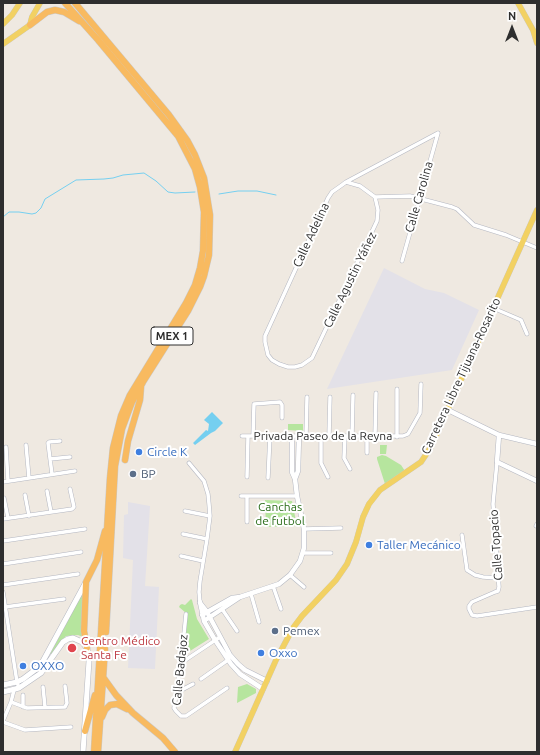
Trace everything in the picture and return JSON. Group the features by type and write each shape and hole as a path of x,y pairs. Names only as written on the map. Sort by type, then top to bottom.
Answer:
{"highway":[{"name":"MEX 1","path":"65,3 178,136 195,169 200,187 204,212 203,251 195,285 186,304 134,387 119,423 112,457 94,752"},
{"name":"MEX 1","path":"75,3 169,114 182,132 195,155 204,178 209,203 210,246 204,276 188,311 132,402 122,429 116,461 104,677 98,752"},
{"path":"30,25 46,12 55,10 64,12 84,24"},
{"path":"125,460 128,441 139,404 141,386"},
{"path":"87,648 84,631 86,582 97,560 108,518"},
{"path":"104,677 116,695 175,752"},
{"path":"85,731 98,686"},
{"path":"100,722 110,705 120,705 133,712"}],"main road":[{"path":"3,24 12,15 20,3"},
{"path":"3,44 30,25 32,17 40,3"},
{"path":"518,3 535,30 537,43"},
{"name":"Carretera Libre Tijuana-Rosarito","path":"235,752 263,689 293,628 302,616 336,580 347,564 369,504 380,490 421,462 431,447 537,210"},
{"path":"3,685 16,682 30,674 43,661 86,582"},
{"path":"3,692 16,689 41,673 63,642 68,638 79,640 87,648 89,661 83,752"}],"street":[{"name":"Calle Adelina","path":"280,364 272,360 266,349 265,342 267,330 328,198 337,188 346,182 438,133"},
{"name":"Calle Carolina","path":"402,261 438,133"},
{"path":"346,182 360,186 375,197 410,196 452,207 457,209 474,225 537,248"},
{"name":"Calle Agustin Yáñez","path":"280,364 288,367 302,365 312,358 377,221 378,210 375,197"},
{"path":"493,308 521,320 527,334"},
{"name":"Privada Paseo de la Reyna","path":"242,436 403,436 408,434 420,413 421,384"},
{"path":"397,389 397,436"},
{"path":"375,436 376,392"},
{"path":"352,436 353,395"},
{"path":"306,436 307,397"},
{"path":"329,436 330,397"},
{"path":"253,436 254,404 280,402 282,405 282,418"},
{"path":"448,410 499,435 537,444"},
{"path":"499,435 497,462 537,481"},
{"path":"247,477 248,436"},
{"path":"268,478 270,436"},
{"path":"202,615 232,598 251,594 285,580 297,566 303,553 304,529 295,479 292,472 292,436"},
{"path":"295,479 298,471 299,436"},
{"path":"321,436 321,463 328,477"},
{"path":"345,436 344,458 350,469"},
{"path":"367,436 367,453"},
{"path":"52,474 48,442 60,441"},
{"path":"26,445 29,478"},
{"path":"6,447 8,481"},
{"path":"50,459 70,456"},
{"name":"Calle Topacio","path":"497,462 493,504 499,587 498,591 471,603 469,609 472,615 479,616 537,607"},
{"path":"189,463 200,475 206,486 209,504 210,516 199,592 204,621 228,660 236,667 267,681"},
{"path":"3,482 75,471"},
{"path":"3,519 74,508 70,488"},
{"path":"47,491 51,512"},
{"path":"25,495 29,516"},
{"path":"241,496 297,496"},
{"path":"247,496 247,522"},
{"path":"4,498 8,518"},
{"path":"185,511 210,516"},
{"path":"304,529 341,528"},
{"path":"3,541 84,529"},
{"path":"184,534 207,539"},
{"path":"462,535 467,570 475,575 498,578"},
{"path":"3,564 81,552"},
{"path":"303,553 331,553"},
{"path":"181,556 203,561"},
{"path":"3,585 78,574"},
{"path":"290,575 304,587"},
{"path":"273,586 281,609"},
{"path":"3,592 16,682 16,689 3,722 22,730 71,727"},
{"path":"251,594 260,622"},
{"path":"204,621 240,597"},
{"path":"5,607 64,599"},
{"path":"200,602 207,612 240,674 263,689"},
{"path":"222,609 237,631"},
{"name":"Calle Badajoz","path":"186,614 181,663 174,708 179,715 188,715 227,688"},
{"path":"181,663 220,637"},
{"path":"46,656 50,660"},
{"path":"201,679 228,660"},
{"path":"176,693 193,684"},
{"path":"11,702 24,708 66,706 65,686"},
{"path":"43,687 45,708"},
{"path":"23,695 24,708"}],"shaded area":[{"path":"384,268 425,289 444,293 479,310 452,370 327,389"},
{"path":"128,502 150,506 145,586 159,587 155,669 128,668 133,560 123,558 124,515 128,514"}],"green space":[{"path":"288,424 303,424 303,431 288,430"},
{"path":"380,445 387,445 386,454 380,454"},
{"path":"382,455 401,465 405,471 385,484 377,459 377,457"},
{"name":"Canchas de futbol","path":"265,500 292,501 297,526 266,527"},
{"path":"84,590 83,637 78,635 66,636 50,654"},
{"path":"191,599 197,619 209,639 182,656 186,613 179,607 182,604 185,605"},
{"path":"247,684 256,689 256,693 237,703 238,687"}],"water":[{"path":"212,412 223,423 215,431 195,445 193,443 206,430 208,431 209,424 204,420"}],"waterway":[{"path":"3,217 9,212 36,213 41,208 45,199 76,180 104,179 144,173 168,192 195,192"},
{"path":"219,194 238,191 257,191 276,195"}],"place":[{"name":"Circle K","path":"139,452"},
{"name":"BP","path":"133,474"},
{"name":"Taller Mecánico","path":"369,545"},
{"name":"Pemex","path":"275,631"},
{"name":"Centro Médico Santa Fe","path":"72,648"},
{"name":"Oxxo","path":"261,653"},
{"name":"OXXO","path":"23,666"}]}
